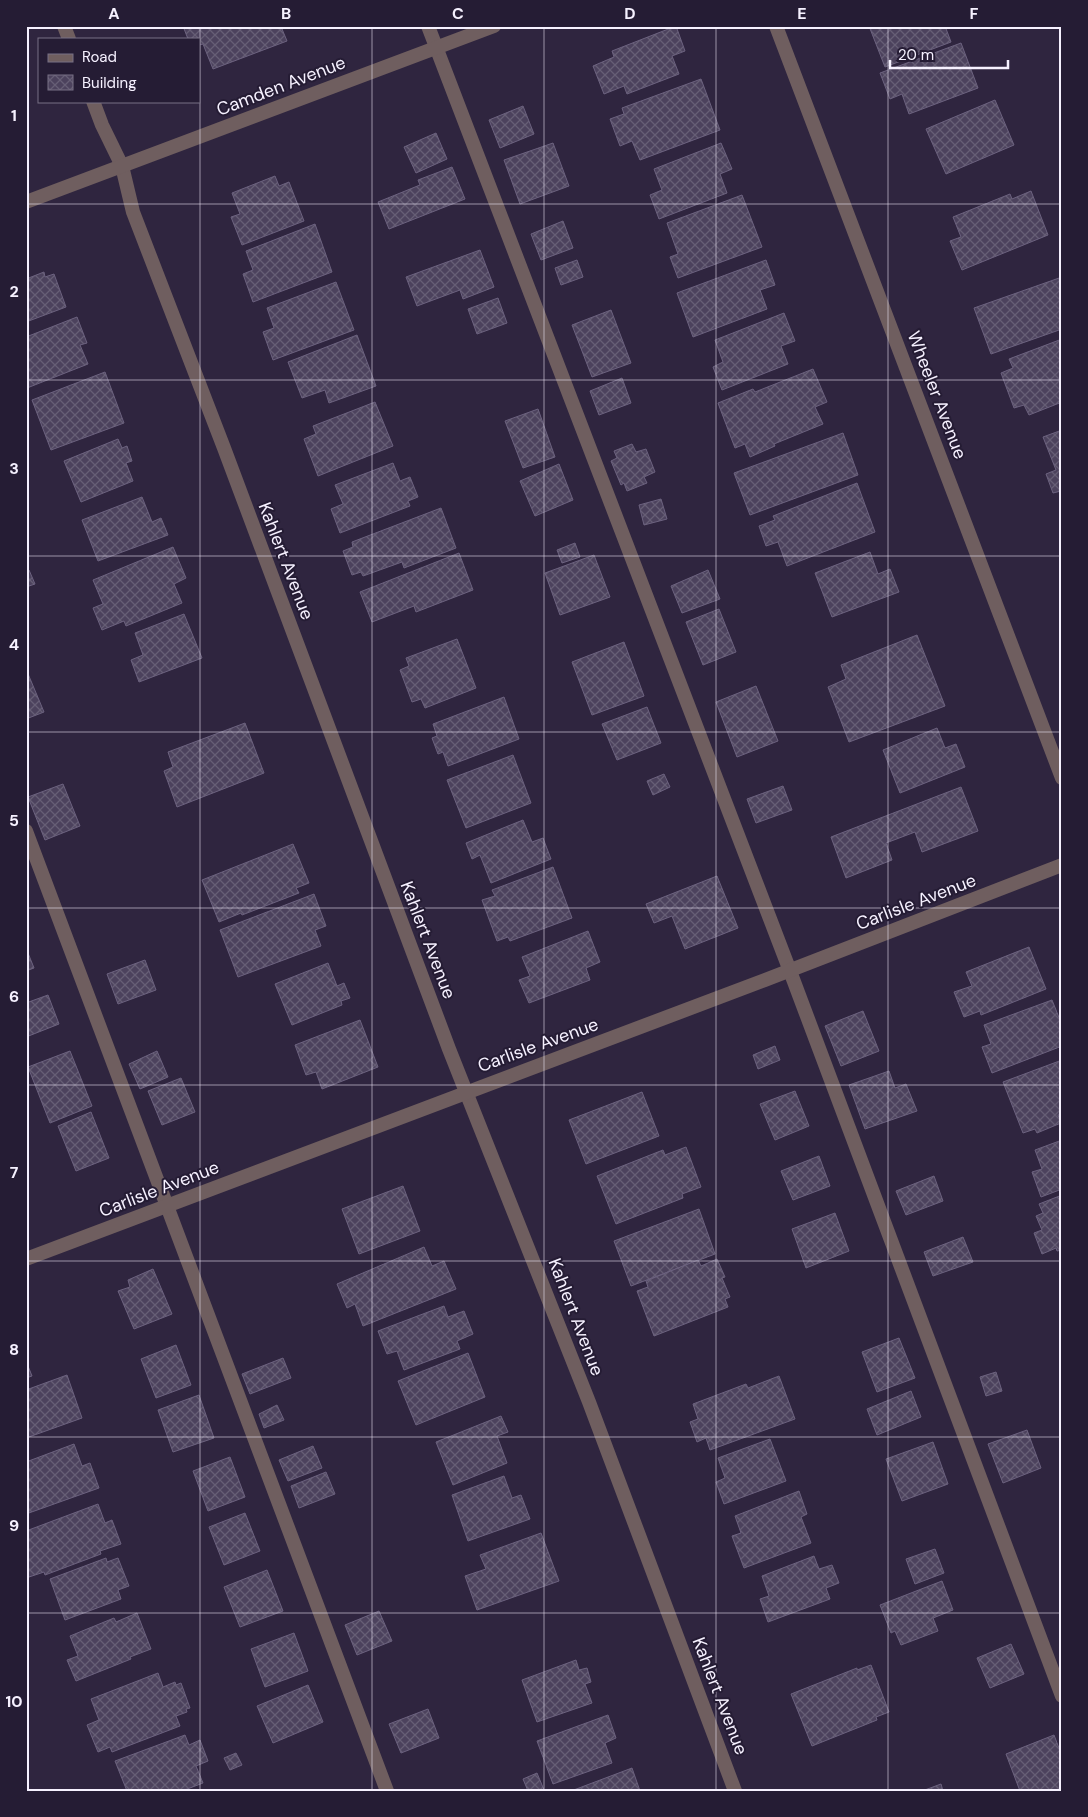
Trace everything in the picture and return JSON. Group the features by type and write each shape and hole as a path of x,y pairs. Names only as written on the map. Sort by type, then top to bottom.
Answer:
{"street":[{"path":"64,26 69,38"},
{"path":"428,26 790,971 1062,1696"},
{"name":"Camden Avenue","path":"26,202 494,26"},
{"name":"Wheeler Avenue","path":"776,26 1062,778"},
{"name":"Kahlert Avenue","path":"93,102 102,125 122,166 133,212 231,466 449,1050 589,1402 735,1791"},
{"path":"26,831 387,1791"},
{"name":"Carlisle Avenue","path":"26,1259 790,971 1062,865"}],"building":[{"path":"183,26 290,26 282,29 287,41 213,69 203,44 200,45 200,38 188,38"},
{"path":"676,26 685,51 672,56 679,74 627,94 624,86 604,94 593,66 614,57 612,51"},
{"path":"869,26 945,26 951,42 885,67"},
{"path":"961,43 978,88 909,114 902,94 890,99 880,73"},
{"path":"701,79 720,130 640,160 632,141 620,146 610,119 624,114 622,108"},
{"path":"995,100 1014,145 946,174 926,129"},
{"path":"523,106 534,134 500,148 489,120"},
{"path":"436,133 447,159 416,173 404,147"},
{"path":"553,143 569,186 520,204 504,160"},
{"path":"721,143 732,169 720,174 727,193 659,219 650,195 662,190 654,169"},
{"path":"452,167 465,199 389,229 378,202 420,185 418,180"},
{"path":"275,176 279,186 289,182 304,221 242,245 231,217 240,214 232,193"},
{"path":"1031,191 1048,235 962,270 950,241 961,237 953,217 1010,194 1012,199"},
{"path":"742,195 762,247 678,278 670,257 678,254 667,223"},
{"path":"563,221 573,248 541,260 531,234"},
{"path":"315,224 332,272 253,302 243,274 253,270 246,251"},
{"path":"480,250 494,287 463,299 460,290 417,306 406,277"},
{"path":"577,260 583,277 561,285 555,268"},
{"path":"766,260 775,285 760,290 767,309 693,337 677,293"},
{"path":"44,272 45,277 54,274 66,307 26,322 26,279"},
{"path":"1062,277 1062,329 991,354 974,308"},
{"path":"336,282 354,330 273,360 263,332 274,328 267,308"},
{"path":"498,298 507,323 477,334 468,309"},
{"path":"611,310 631,363 592,377 572,325"},
{"path":"784,313 795,341 781,346 788,364 722,390 713,367 723,362 715,340"},
{"path":"77,317 87,343 80,345 88,364 27,388 26,337"},
{"path":"357,335 376,386 329,403 325,390 302,398 288,362"},
{"path":"1062,339 1062,402 1029,415 1024,405 1014,408 1001,373 1013,368 1009,359"},
{"path":"813,369 827,402 815,407 823,424 774,444 775,446 750,457 745,444 735,448 718,403 753,389 755,392"},
{"path":"105,372 124,423 51,450 32,400"},
{"path":"622,378 631,403 599,415 590,391"},
{"path":"375,402 393,446 318,476 304,439 316,434 313,426"},
{"path":"538,409 555,457 523,468 505,421"},
{"path":"1062,430 1062,494 1061,491 1053,493 1046,474 1056,470 1043,437"},
{"path":"843,433 858,475 750,515 734,473"},
{"path":"118,439 122,448 127,446 132,461 126,463 133,481 81,502 64,461"},
{"path":"632,444 636,452 646,449 655,472 644,477 647,483 627,491 624,483 621,485 611,461 617,458 614,451"},
{"path":"393,463 400,481 410,477 418,497 408,501 410,506 340,533 331,509 343,504 335,485"},
{"path":"559,464 573,500 535,516 520,481"},
{"path":"857,483 875,532 787,566 778,542 766,546 759,526 775,520 773,516"},
{"path":"142,497 152,522 161,518 168,535 98,561 82,520"},
{"path":"661,499 667,519 644,525 639,505"},
{"path":"441,508 456,548 404,568 402,562 363,576 361,572 352,575 343,551 353,547 352,542"},
{"path":"575,543 580,557 562,563 557,550"},
{"path":"173,547 186,578 174,584 182,603 126,626 124,621 102,630 93,608 103,604 93,580"},
{"path":"870,552 878,574 890,569 899,592 832,617 815,573"},
{"path":"459,553 473,590 416,612 414,606 372,622 360,592"},
{"path":"594,555 610,597 560,615 545,573"},
{"path":"29,570 35,584 26,587 26,571"},
{"path":"708,570 720,599 682,613 671,586"},
{"path":"719,609 736,652 703,665 686,622"},
{"path":"184,614 202,658 139,682 131,660 143,655 135,633"},
{"path":"917,635 945,706 849,742 828,687 846,679 841,665"},
{"path":"457,639 476,688 425,708 421,699 412,702 400,670 409,666 406,658"},
{"path":"624,642 644,696 592,715 572,662"},
{"path":"26,669 44,712 26,719"},
{"path":"756,686 778,741 737,757 716,702"},
{"path":"504,697 519,739 448,766 443,752 438,754 432,738 437,736 433,724"},
{"path":"647,707 661,743 617,760 602,724"},
{"path":"245,723 264,773 177,807 164,771 173,767 168,752"},
{"path":"937,728 945,748 956,744 965,767 900,793 883,750"},
{"path":"513,755 531,803 466,828 447,780"},
{"path":"664,774 670,787 653,795 647,781"},
{"path":"63,784 80,826 45,840 28,797"},
{"path":"783,786 792,810 756,823 747,799"},
{"path":"961,787 978,831 922,852 915,832 886,843 892,860 846,878 831,837"},
{"path":"523,820 532,842 543,838 551,859 491,883 480,855 472,859 466,843"},
{"path":"293,844 309,883 296,888 299,893 219,922 202,880"},
{"path":"553,867 572,918 510,941 508,937 497,941 482,900 495,896 492,890"},
{"path":"717,876 738,928 685,949 672,916 654,923 646,904"},
{"path":"314,894 326,926 315,930 321,946 238,977 220,930"},
{"path":"588,931 600,962 586,968 590,980 529,1003 519,980 530,976 522,957"},
{"path":"1029,947 1046,989 981,1015 980,1011 964,1017 954,992 972,986 966,972"},
{"path":"26,948 34,968 26,971"},
{"path":"145,960 156,990 118,1004 107,974"},
{"path":"328,963 337,986 344,983 350,998 341,1001 342,1005 292,1025 275,984"},
{"path":"48,995 59,1024 26,1037 26,1003"},
{"path":"1052,1000 1062,1025 1062,1046 992,1073 982,1047 991,1044 984,1025"},
{"path":"863,1011 879,1051 841,1066 825,1026"},
{"path":"360,1020 378,1067 322,1089 316,1072 306,1075 295,1045"},
{"path":"775,1046 780,1060 758,1069 753,1055"},
{"path":"70,1051 92,1106 50,1123 28,1067"},
{"path":"157,1051 168,1077 140,1089 129,1064"},
{"path":"1062,1060 1062,1114 1058,1115 1061,1123 1037,1133 1035,1129 1023,1133 1003,1082"},
{"path":"889,1071 895,1088 906,1084 917,1111 865,1129 849,1085"},
{"path":"181,1078 195,1112 162,1125 148,1091"},
{"path":"795,1091 809,1126 775,1140 760,1104"},
{"path":"642,1092 659,1136 586,1164 569,1120"},
{"path":"91,1112 109,1158 76,1171 58,1126"},
{"path":"1062,1140 1062,1189 1041,1197 1032,1172 1042,1169 1035,1150"},
{"path":"686,1147 701,1187 682,1194 683,1198 616,1224 597,1176 663,1150 665,1155"},
{"path":"819,1156 830,1186 793,1200 781,1171"},
{"path":"934,1176 943,1201 906,1215 896,1191"},
{"path":"403,1186 420,1231 359,1254 342,1209"},
{"path":"1062,1195 1062,1250 1057,1251 1056,1248 1042,1254 1034,1233 1042,1230 1036,1216 1043,1213 1039,1204"},
{"path":"699,1209 715,1254 631,1286 614,1241"},
{"path":"835,1213 849,1251 806,1268 792,1229"},
{"path":"963,1237 973,1262 933,1276 924,1252"},
{"path":"424,1247 432,1266 444,1261 456,1289 363,1326 355,1304 347,1308 337,1284"},
{"path":"717,1259 725,1277 722,1278 730,1297 725,1299 728,1307 654,1336 637,1291 648,1287 646,1281 698,1260 701,1266"},
{"path":"153,1269 172,1314 134,1329 118,1291 130,1287 128,1280"},
{"path":"444,1306 448,1317 464,1311 473,1334 457,1341 460,1349 404,1370 397,1351 387,1354 378,1331"},
{"path":"899,1338 915,1378 877,1392 862,1352"},
{"path":"176,1345 191,1385 156,1398 141,1359"},
{"path":"468,1353 485,1397 416,1425 398,1381"},
{"path":"283,1358 291,1378 250,1394 242,1374"},
{"path":"26,1361 32,1376 26,1378"},
{"path":"996,1372 1002,1391 986,1396 980,1377"},
{"path":"67,1375 82,1418 26,1438 26,1390"},
{"path":"779,1376 795,1419 710,1450 706,1438 697,1442 690,1422 698,1419 693,1404 746,1384 748,1388"},
{"path":"911,1391 921,1417 877,1435 867,1409"},
{"path":"199,1395 214,1438 173,1452 158,1410"},
{"path":"277,1405 284,1420 264,1428 259,1414"},
{"path":"501,1416 508,1432 497,1436 507,1463 453,1485 436,1442"},
{"path":"1027,1430 1041,1468 1003,1483 988,1444"},
{"path":"770,1439 786,1481 724,1504 716,1482 725,1478 718,1458"},
{"path":"933,1442 948,1484 902,1501 886,1459"},
{"path":"74,1444 82,1466 90,1463 99,1488 26,1514 26,1462"},
{"path":"313,1446 322,1468 288,1481 279,1460"},
{"path":"230,1457 245,1497 208,1511 193,1471"},
{"path":"326,1472 335,1494 299,1508 291,1486"},
{"path":"504,1476 512,1498 521,1495 530,1519 468,1541 452,1495"},
{"path":"799,1491 807,1514 801,1517 811,1543 744,1568 732,1536 741,1533 735,1516"},
{"path":"98,1504 105,1523 112,1520 121,1544 100,1551 101,1554 45,1575 44,1572 29,1577 26,1569 26,1531"},
{"path":"245,1513 260,1551 224,1565 209,1527"},
{"path":"541,1533 559,1581 477,1610 465,1576 486,1569 480,1555"},
{"path":"935,1549 944,1573 915,1584 906,1559"},
{"path":"814,1556 819,1569 832,1565 839,1583 826,1588 830,1599 768,1622 760,1599 769,1596 762,1576"},
{"path":"106,1558 107,1562 118,1558 129,1586 118,1590 121,1599 65,1620 50,1579"},
{"path":"267,1570 283,1611 240,1627 224,1587"},
{"path":"942,1581 953,1610 933,1618 938,1631 901,1645 895,1631 891,1633 880,1605"},
{"path":"379,1611 392,1641 357,1655 345,1625"},
{"path":"137,1613 151,1649 76,1681 67,1660 78,1656 70,1636 114,1618 116,1622"},
{"path":"294,1633 308,1671 265,1687 251,1649"},
{"path":"1011,1644 1024,1674 990,1688 977,1658"},
{"path":"576,1660 579,1670 587,1668 591,1682 585,1684 592,1703 537,1722 522,1680"},
{"path":"871,1665 889,1712 876,1717 877,1720 812,1746 791,1694 857,1668 857,1670"},
{"path":"158,1673 163,1687 175,1682 176,1685 181,1683 190,1708 186,1709 187,1712 176,1716 180,1726 112,1752 110,1747 98,1752 87,1725 99,1720 91,1699"},
{"path":"308,1685 323,1722 273,1743 257,1706"},
{"path":"428,1709 439,1738 401,1753 389,1724"},
{"path":"608,1715 616,1738 605,1743 612,1763 553,1784 537,1741"},
{"path":"185,1735 189,1745 200,1740 208,1761 196,1766 203,1783 182,1791 127,1791 115,1761"},
{"path":"1054,1735 1062,1756 1062,1791 1020,1791 1006,1754"},
{"path":"236,1753 242,1765 230,1770 224,1758"},
{"path":"632,1768 640,1791 571,1791"},
{"path":"537,1773 544,1790 528,1791 523,1779"},
{"path":"941,1784 943,1791 922,1791"}]}
